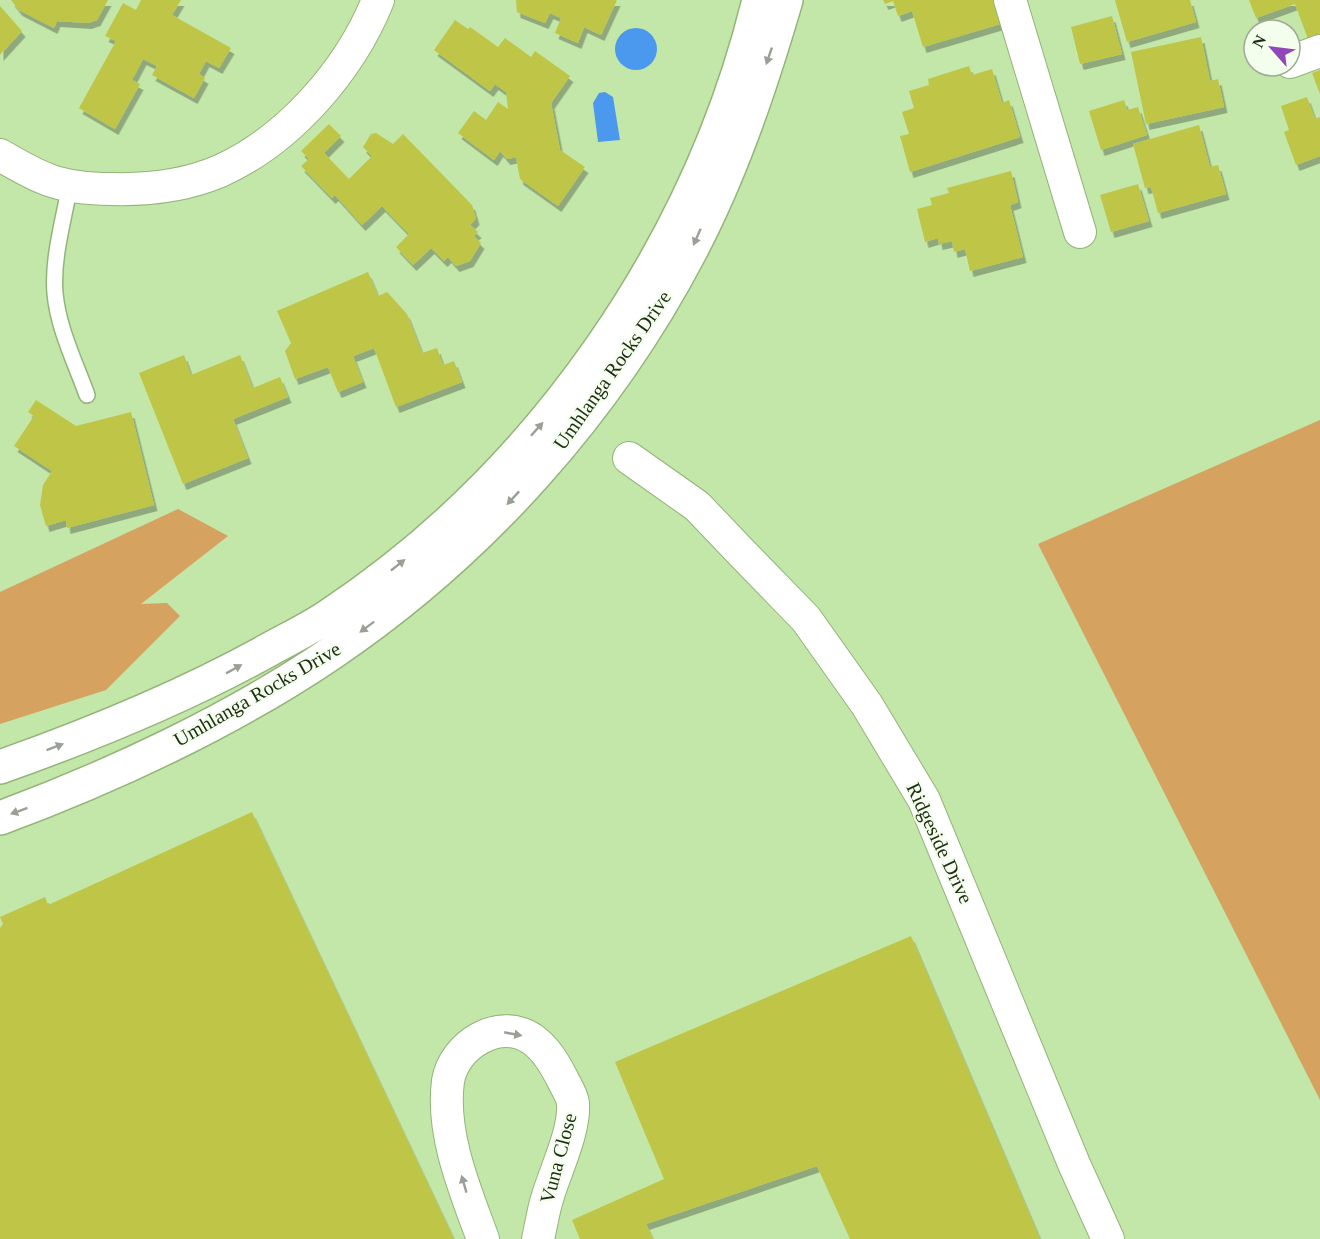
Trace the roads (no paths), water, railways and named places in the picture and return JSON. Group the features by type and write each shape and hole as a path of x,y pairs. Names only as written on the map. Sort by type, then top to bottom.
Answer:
{"main road":[{"name":"Umhlanga Rocks Drive","path":"0,767 141,714 234,669 328,616 428,541 459,512 556,407 606,340 649,271 698,176 726,107 759,0"},
{"name":"Umhlanga Rocks Drive","path":"0,818 78,789 215,722 329,655 411,594 495,517 556,451 596,400 656,313 692,248 726,173 771,51 786,0"}],"street":[{"path":"0,155 51,181 101,189 156,188 217,172 240,161 292,122 332,79 362,34 378,0"},
{"path":"1010,0 1080,232"},
{"path":"1302,58 1320,51"},
{"name":"Ridgeside Drive","path":"629,458 697,506 806,619 867,705 924,801 1074,1164 1108,1239"},
{"name":"Vuna Close","path":"483,1239 466,1191 448,1125 448,1079 461,1052 483,1036 506,1032 530,1038 552,1058 573,1102 568,1136 546,1200 538,1239"}],"lane":[{"path":"70,184 55,272 55,294 59,315 87,395"}],"water":[{"path":"636,28 651,34 657,49 651,64 636,70 621,64 615,49 621,34"},
{"path":"605,92 613,97 620,140 598,142 593,103 599,93"}]}
